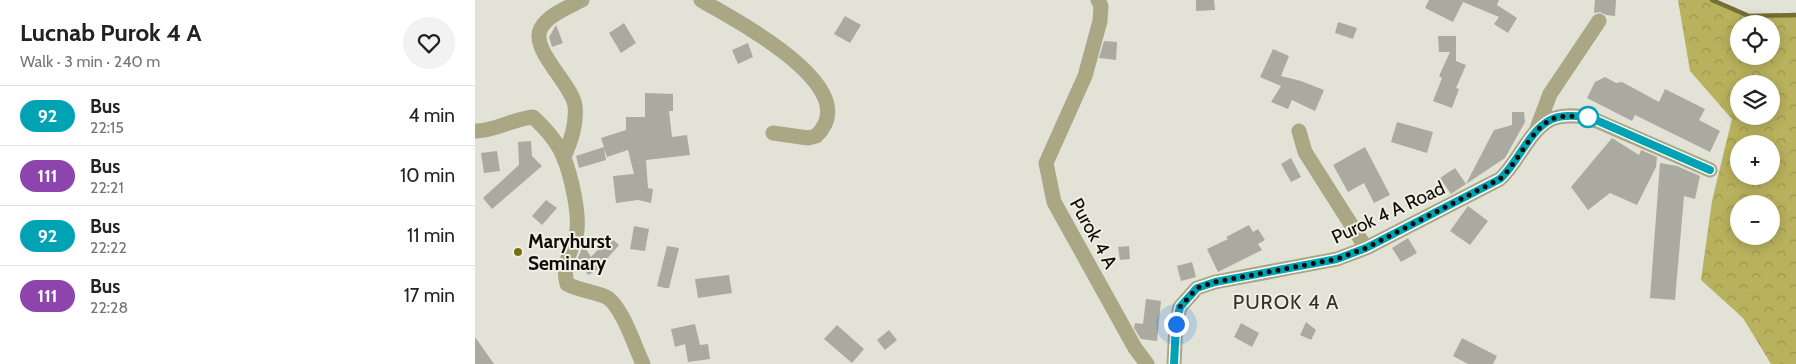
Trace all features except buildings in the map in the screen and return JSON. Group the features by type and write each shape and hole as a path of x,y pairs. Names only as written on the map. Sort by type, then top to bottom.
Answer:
{"street":[{"path":"564,157 575,128 575,105 572,93 549,62 539,36 540,28 547,20 582,0"},
{"path":"701,0 788,53 807,71 820,90 827,106 827,121 817,136 808,138 773,133"},
{"name":"Purok 4 A","path":"1098,0 1101,6 1100,21 1085,76 1046,164 1054,202 1135,348 1147,364"},
{"name":"Purok 4 A Road","path":"1535,135 1550,94 1599,21"},
{"name":"Purok 4 A Road","path":"1174,364 1176,324 1180,307 1197,288 1215,282 1311,266 1366,248 1500,179 1509,171 1535,135 1550,120 1570,116 1589,117 1710,170"},
{"path":"475,131 488,131 520,118 533,117 555,141 564,157 577,215 576,235 563,272 567,284 579,291 607,298 620,314 643,364"},
{"path":"1299,132 1305,152 1366,248"}],"green space":[{"path":"1678,0 1712,0 1747,15 1730,15 1730,65 1780,65 1780,15 1796,15 1796,364 1771,364 1743,318 1701,280 1712,201 1731,125 1780,125 1780,75 1730,75 1730,117 1690,71"}],"waterway":[{"path":"1712,0 1749,16 1796,15"}],"bus line":[{"name":"92","path":"1174,364 1176,324 1180,307 1197,288 1215,282 1311,266 1366,248 1500,179 1509,171 1535,135 1550,120 1570,116 1589,117 1710,170"}],"place":[{"name":"Maryhurst Seminary","path":"518,252"}],"district":[{"name":"PUROK 4 A","path":"1286,302"}],"route":[{"path":"1176,324 1180,307 1197,288 1215,282 1311,266 1366,248 1500,179 1509,171 1535,135 1550,120 1570,116 1588,117"}]}
